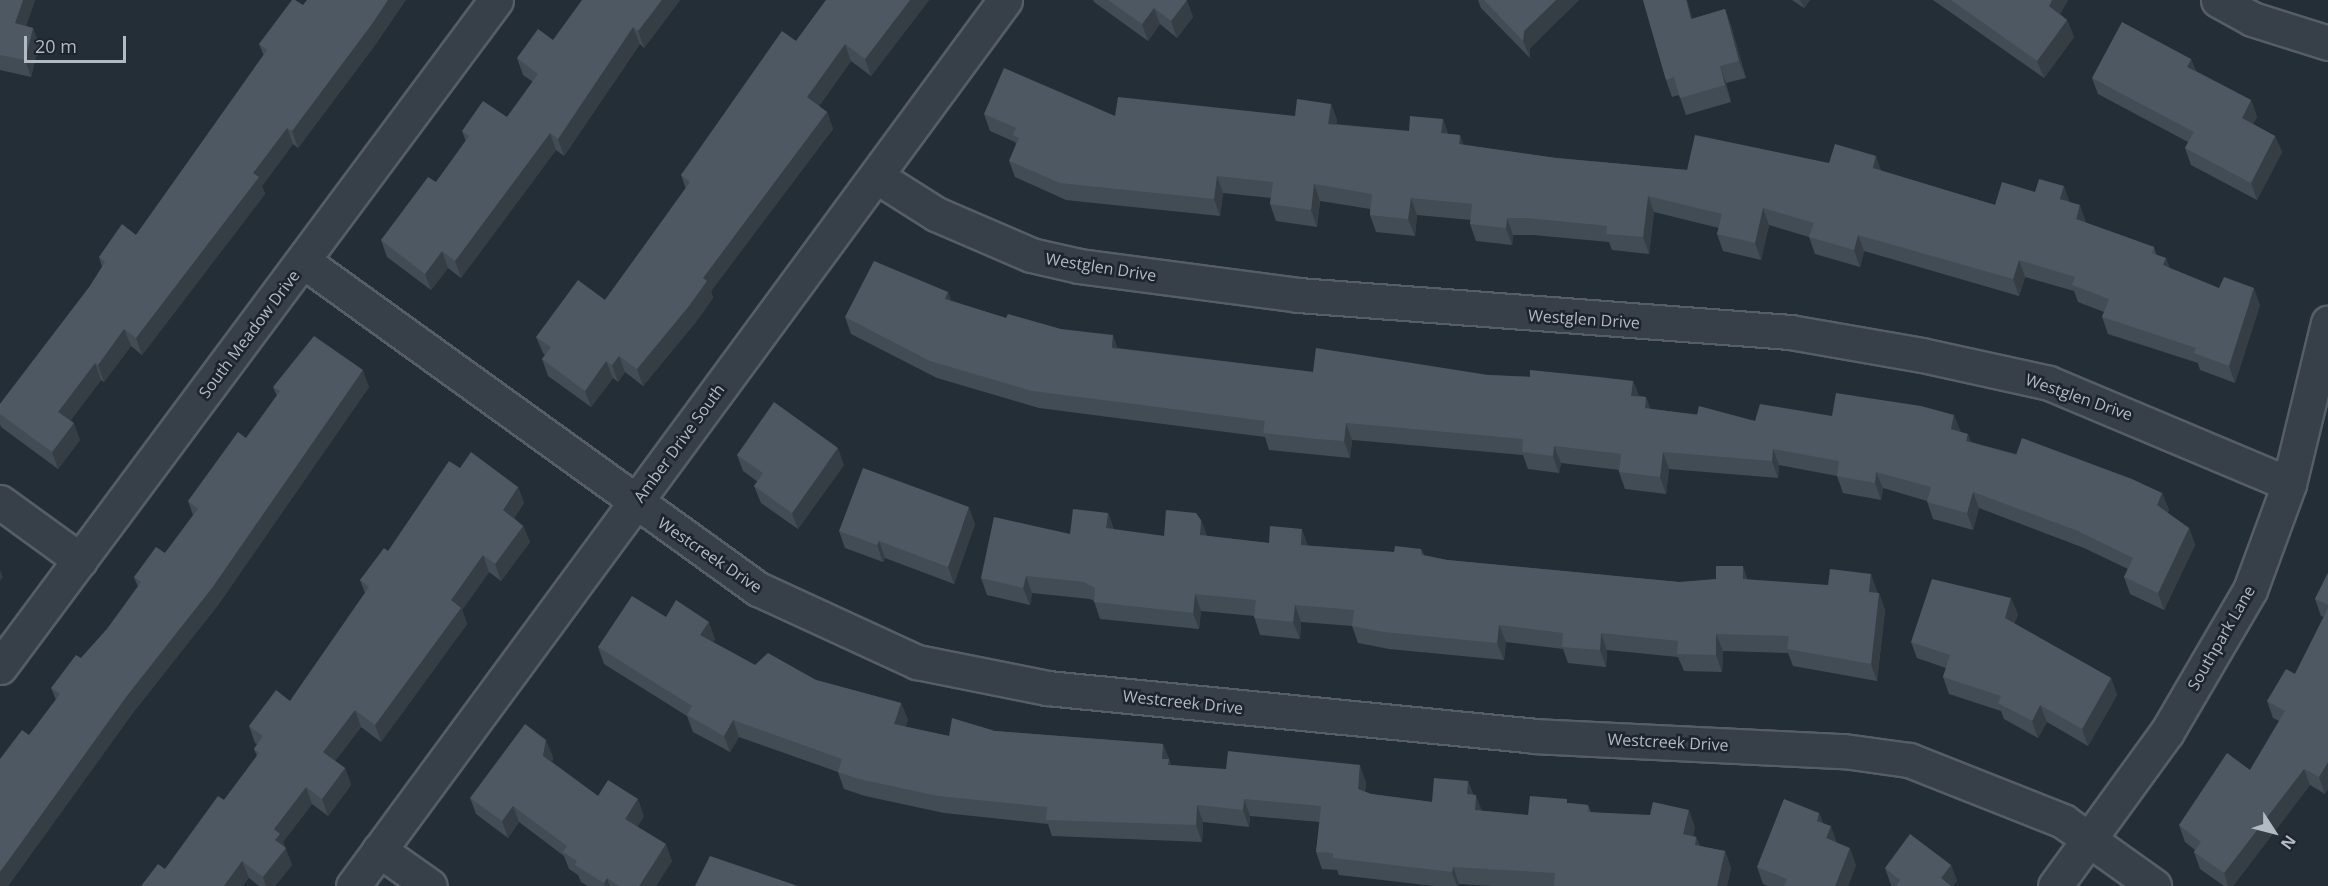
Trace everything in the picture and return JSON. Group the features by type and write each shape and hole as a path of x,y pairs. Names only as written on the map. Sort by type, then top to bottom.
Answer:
{"street":[{"name":"South Meadow Drive","path":"0,667 496,0"},
{"name":"Amber Drive South","path":"353,886 1005,0"},
{"path":"2218,0 2252,19 2328,43"},
{"name":"Westglen Drive","path":"876,176 936,214 1031,255 1079,266 1298,295 1790,332 1922,355 2049,383 2289,484"},
{"name":"Westcreek Drive","path":"303,261 635,503 758,589 917,662 1047,688 1509,734 1866,754 1909,760 2003,794 2089,839 2154,886"},
{"name":"Southpark Lane","path":"2055,886 2167,732 2250,590 2289,484 2328,323"},
{"path":"0,502 80,560"},
{"path":"379,850 430,886"}],"building":[{"path":"0,0 23,0 15,23 33,28 25,60 0,55"},
{"path":"292,0 303,5 307,0 388,0 292,131 287,128 253,173 259,177 136,338 124,329 98,365 95,363 58,412 74,423 52,452 0,414 0,404 90,286 105,262 99,257 122,224 136,235 267,50 259,44"},
{"path":"582,0 662,0 638,31 633,27 558,139 550,133 455,261 442,251 425,274 381,240 428,177 436,182 469,136 462,131 483,101 507,117 538,74 517,58 538,29 553,40"},
{"path":"826,0 910,0 865,59 845,44 807,97 827,112 703,278 707,281 689,306 637,369 619,356 612,365 606,361 585,391 542,359 551,347 536,337 578,280 605,300 690,182 681,175 782,31 796,41"},
{"path":"1108,0 1187,0 1171,21 1154,8 1142,24"},
{"path":"1484,0 1556,0 1524,31 1523,41"},
{"path":"1643,0 1686,0 1691,19 1725,9 1739,61 1720,66 1725,85 1680,98 1674,77 1666,80"},
{"path":"1951,0 2052,0 2049,6 2067,20 2037,61"},
{"path":"2122,22 2191,59 2187,67 2251,100 2242,118 2275,136 2251,183 2185,148 2194,132 2092,78"},
{"path":"1004,68 1115,116 1118,97 1295,116 1297,99 1331,104 1328,124 1409,131 1410,116 1443,119 1441,133 1460,135 1459,144 1556,158 1687,170 1695,135 1829,163 1835,144 1876,156 1873,168 1995,205 2002,182 2035,192 2039,179 2064,186 2060,199 2080,205 2076,219 2154,247 2152,253 2166,258 2163,265 2219,288 2224,277 2254,288 2229,366 2194,353 2196,348 2102,317 2109,299 2072,285 2075,277 2019,260 2013,279 1858,235 1854,250 1809,237 1814,223 1763,208 1755,243 1717,234 1722,214 1648,196 1643,237 1606,234 1607,226 1527,218 1507,218 1506,228 1470,224 1472,204 1411,198 1408,219 1370,215 1372,194 1314,184 1311,210 1270,204 1273,182 1217,176 1214,199 1060,183 1009,161 1019,138 1013,135 1016,128 984,114"},
{"path":"874,261 948,292 945,299 1006,318 1008,314 1061,329 1113,335 1112,348 1313,372 1316,348 1488,375 1530,377 1530,370 1599,377 1633,381 1631,396 1646,397 1645,408 1697,415 1699,406 1755,421 1760,404 1832,416 1836,393 1921,406 1954,415 1951,429 1968,434 1966,441 2016,455 2022,438 2132,479 2162,493 2157,505 2189,528 2158,593 2124,577 2133,558 2078,531 1973,492 1967,513 1927,502 1931,487 1876,472 1875,483 1837,476 1839,461 1773,449 1772,461 1663,452 1660,477 1619,472 1621,454 1554,446 1553,456 1522,452 1523,439 1346,423 1344,441 1316,439 1263,433 1265,421 1032,391 930,361 845,317"},
{"path":"314,336 363,370 212,588 126,697 0,872 0,759 22,730 29,735 60,694 51,688 76,655 81,658 107,629 141,582 134,577 156,547 165,553 198,509 188,501 238,432 246,438 280,391 273,387"},
{"path":"774,402 838,448 792,513 754,486 763,473 737,455"},
{"path":"471,452 518,487 503,510 523,526 495,564 483,555 451,600 461,608 375,725 355,710 323,752 345,768 322,799 306,787 274,829 280,834 275,840 286,848 263,877 242,861 224,886 141,886 158,864 165,869 218,796 224,800 259,753 254,749 263,736 249,726 276,690 290,701 369,587 360,580 384,548 388,551 449,461 460,468"},
{"path":"863,468 969,507 948,567 879,541 877,545 839,531"},
{"path":"1073,509 1108,513 1106,528 1164,536 1166,510 1196,513 1201,520 1200,535 1269,543 1270,526 1302,529 1301,545 1394,552 1395,546 1421,549 1421,555 1447,560 1679,582 1716,579 1716,566 1743,566 1743,579 1828,585 1830,569 1871,574 1869,592 1879,593 1871,664 1787,649 1789,636 1716,634 1716,655 1677,654 1678,641 1601,633 1600,650 1562,647 1563,633 1499,625 1497,643 1383,632 1352,626 1354,610 1295,605 1293,622 1254,618 1256,600 1195,594 1193,613 1094,602 1095,588 1084,582 1026,576 1023,588 981,578 994,517 1070,534"},
{"path":"2328,573 2328,605 2315,599"},
{"path":"1932,579 2011,598 2005,618 2111,678 2082,729 2040,705 2032,721 1998,703 2001,696 1943,677 1950,655 1911,642"},
{"path":"632,596 666,617 676,600 709,622 700,635 755,665 768,653 816,680 901,703 894,724 949,736 952,718 995,731 1163,744 1162,759 1169,759 1168,765 1226,769 1228,751 1360,765 1358,789 1371,794 1432,802 1434,778 1468,781 1467,794 1476,795 1475,810 1528,815 1530,796 1567,799 1567,803 1588,805 1588,812 1650,815 1653,802 1689,810 1683,834 1696,837 1695,845 1725,851 1717,886 1554,886 1555,873 1453,867 1452,872 1333,858 1333,853 1316,852 1321,806 1244,799 1243,810 1197,805 1196,825 1046,820 1047,807 938,796 859,779 838,772 842,759 733,720 724,736 687,715 692,706 598,647"},
{"path":"2328,608 2328,762 2319,777 2304,769 2224,873 2194,852 2201,842 2179,825 2227,753 2250,770 2285,711 2267,701 2286,669 2295,674"},
{"path":"525,724 546,740 543,756 598,796 608,780 638,799 625,819 666,844 639,886 619,886 607,878 604,883 575,865 577,861 563,852 567,846 513,806 502,821 470,798"},
{"path":"1784,799 1819,813 1817,821 1831,826 1826,838 1850,848 1835,886 1784,886 1787,879 1757,867"},
{"path":"1910,834 1951,865 1941,878 1951,886 1896,886 1900,880 1885,868"},
{"path":"710,856 798,886 695,886"}]}
